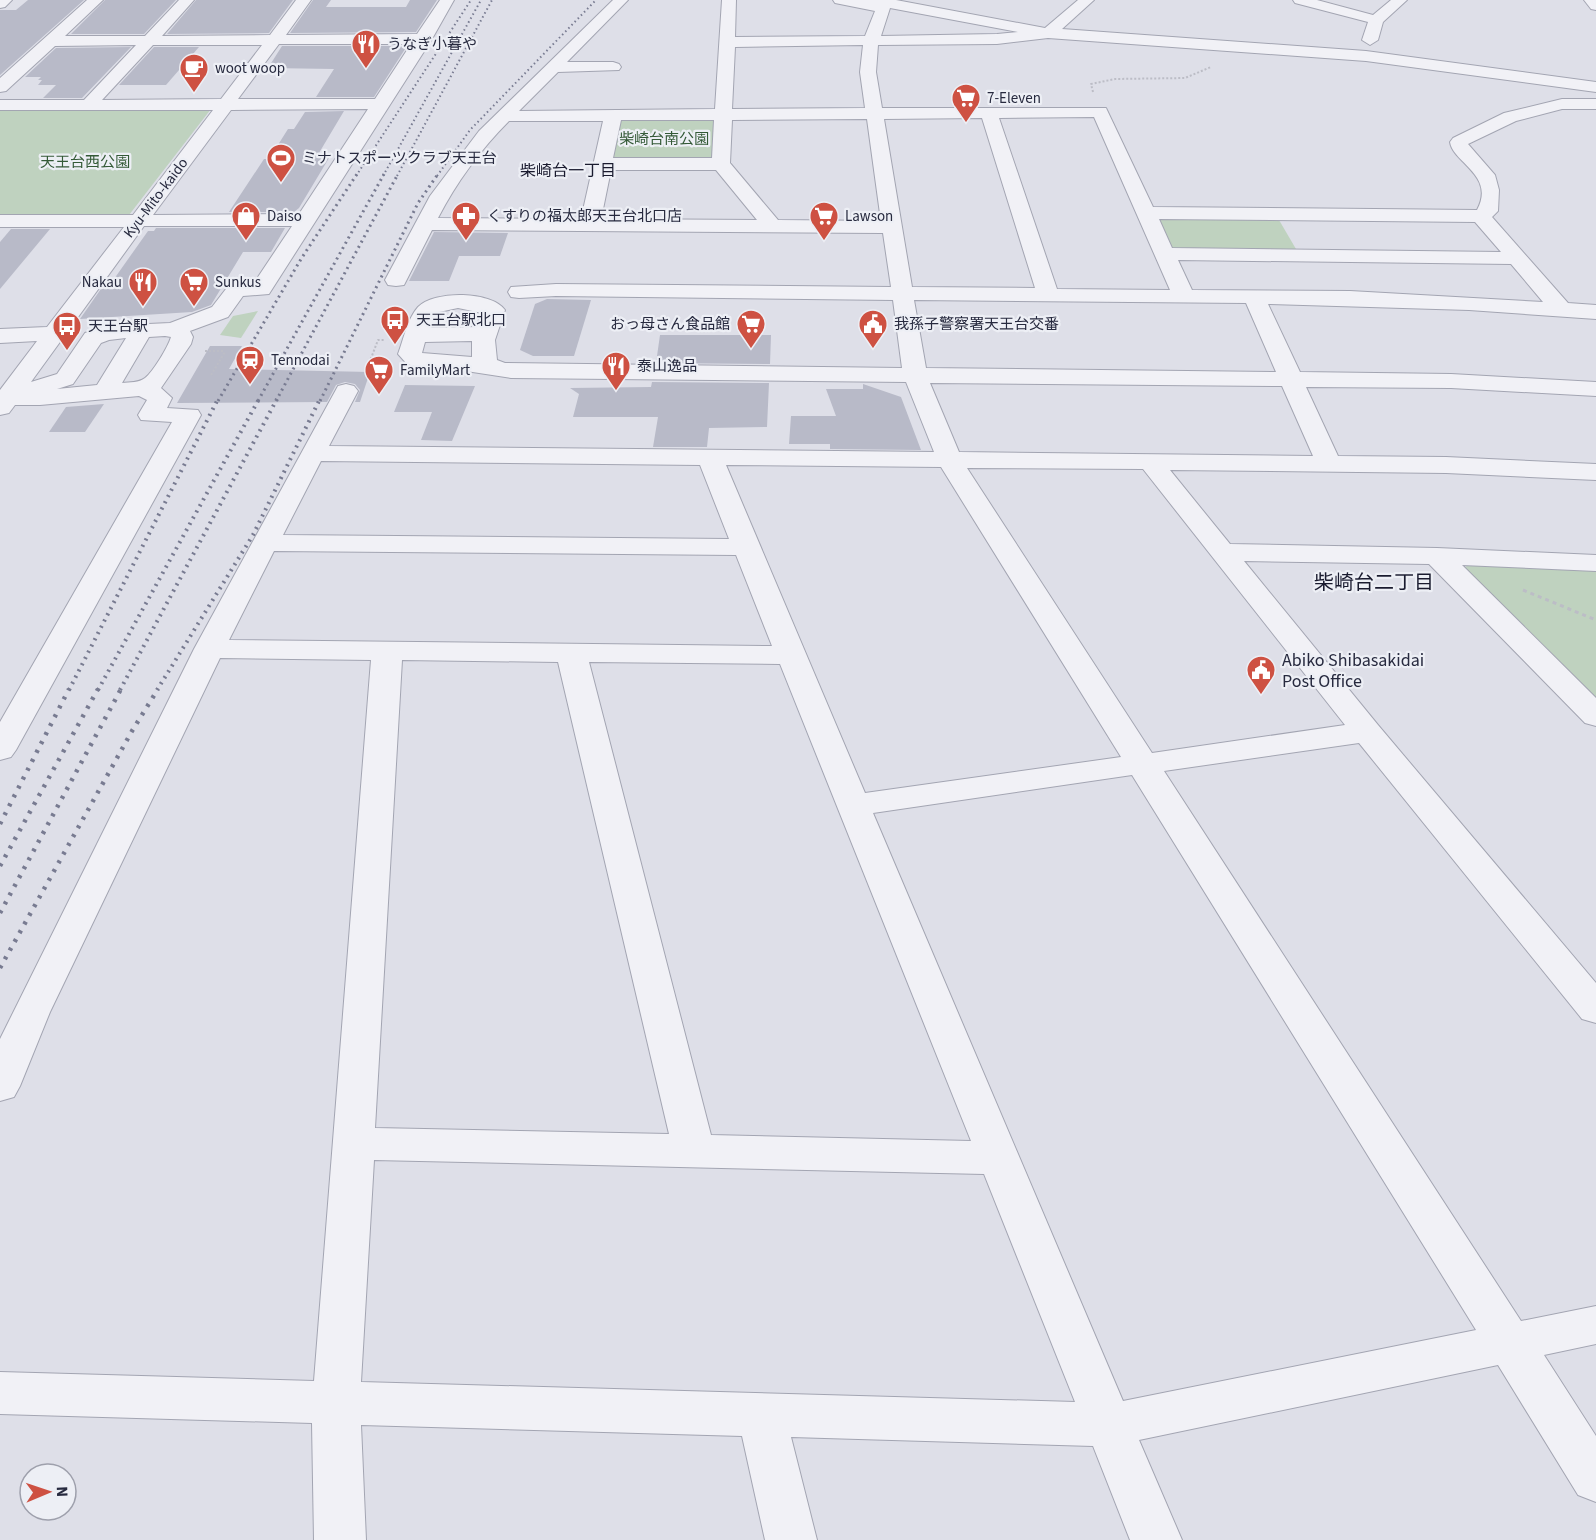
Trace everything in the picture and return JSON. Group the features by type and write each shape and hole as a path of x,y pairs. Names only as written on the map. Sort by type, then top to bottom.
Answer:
{"street":[{"path":"0,4 5,0"},
{"path":"0,87 7,74 51,41 96,0"},
{"path":"88,105 187,0"},
{"name":"Kyu-Mito-kaido","path":"3,401 304,0"},
{"path":"3,401 64,379 93,338 99,335 142,330 173,330 220,312 237,290 261,289 447,0"},
{"path":"396,280 440,196 479,143 551,67 621,0"},
{"path":"729,0 721,164 772,226"},
{"path":"840,0 881,3 1048,33 1366,56 1596,87"},
{"path":"726,42 997,39 1048,33 1087,0"},
{"path":"1300,0 1376,20"},
{"path":"1366,56 1376,20 1400,0"},
{"path":"1591,0 1596,6"},
{"path":"881,3 871,40 868,72 874,113 915,374 950,461 1596,1479"},
{"path":"223,40 237,23"},
{"path":"51,41 424,39"},
{"path":"551,67 613,67"},
{"path":"0,105 381,104"},
{"path":"1146,213 1481,216 1488,211 1491,192 1482,167 1460,150 1459,142 1510,117 1562,104 1596,104"},
{"path":"503,116 1101,112 1184,296"},
{"path":"989,113 1048,295"},
{"path":"590,225 612,115"},
{"path":"603,164 721,164"},
{"path":"1281,215 1306,255"},
{"path":"1481,216 1561,309"},
{"path":"2,223 304,220"},
{"path":"427,224 892,227"},
{"path":"1165,254 1516,258"},
{"path":"486,351 460,363 422,362 410,354 424,314 430,308 519,292 556,290 1362,298 1596,312"},
{"path":"486,351 494,310 519,292"},
{"path":"1254,297 1329,464"},
{"path":"456,302 485,305 494,310"},
{"path":"104,393 142,330"},
{"path":"3,401 143,388 155,382 180,344 182,337 180,333 173,330"},
{"path":"0,336 54,333"},
{"path":"417,335 486,351 511,371 1290,378 1451,381 1596,389"},
{"path":"0,1086 31,1012 209,649 312,453 355,383"},
{"path":"2,744 189,415 150,415 160,398 143,388"},
{"path":"312,453 1329,464 1509,467 1596,472"},
{"path":"710,458 1156,1540"},
{"path":"1150,462 1367,732 1596,1009"},
{"path":"265,543 746,548"},
{"path":"1221,552 1437,556 1596,563"},
{"path":"1437,556 1596,716"},
{"path":"209,649 791,655"},
{"path":"340,1540 336,1401 387,651"},
{"path":"571,652 694,1150"},
{"path":"853,805 1367,732"},
{"path":"352,1143 997,1158"},
{"path":"0,1393 1109,1425 1596,1325"},
{"path":"761,1414 791,1540"}],"path":[{"path":"1091,84 1115,79 1185,78 1209,69 1233,47"},
{"path":"355,383 375,346"},
{"path":"195,351 225,351 211,375"},
{"path":"1523,590 1596,620"}],"green space":[{"name":"天王台西公園","path":"0,108 211,109 129,215 0,218"},
{"name":"柴崎台南公園","path":"621,119 716,119 714,159 613,159"},
{"path":"1157,218 1279,220 1296,249 1291,251 1179,250 1170,247"},
{"path":"258,311 241,338 220,335 233,316"},
{"path":"1470,564 1596,570 1596,702 1462,569"}],"building":[{"path":"28,0 84,0 0,75 0,10 16,10"},
{"path":"105,0 176,0 144,34 71,34"},
{"path":"196,0 293,0 269,33 167,34"},
{"path":"313,0 331,0 326,7 406,7 410,0 437,0 416,32 290,33"},
{"path":"282,46 407,46 374,97 316,97 334,69 268,68"},
{"path":"131,47 82,98 43,98 56,85 38,85 42,80 38,80 41,77 25,77 56,48"},
{"path":"154,47 199,47 166,85 119,85"},
{"path":"344,111 316,158 329,158 299,208 294,212 229,212 264,159 269,159 288,129 294,129 305,112"},
{"path":"156,228 285,228 271,252 243,252 211,305 192,312 80,319 103,286 110,279 114,279 148,231 154,231"},
{"path":"11,229 50,229 0,289 0,242"},
{"name":"くすりの福太郎天王台北口店","path":"434,232 508,233 500,256 459,256 449,281 409,281"},
{"path":"547,299 591,300 574,356 533,356 520,350 535,304"},
{"path":"660,335 771,335 770,364 656,363"},
{"path":"210,346 242,346 229,369 370,372 360,402 355,402 360,390 355,384 345,382 336,385 327,402 177,403"},
{"path":"652,382 769,383 767,427 709,428 707,447 653,447 658,417 573,417 579,394 570,388 651,387"},
{"path":"863,384 901,397 921,450 830,449 830,444 789,444 791,416 836,416 826,389 863,389"},
{"path":"405,385 475,386 452,441 421,440 432,412 394,412"},
{"path":"104,404 85,432 49,432 66,407"}],"railway":[{"path":"356,176 471,0"},
{"path":"383,176 481,0"},
{"path":"397,176 492,0"},
{"path":"437,176 470,130 596,0"},
{"path":"218,401 301,259 357,174"},
{"path":"258,401 384,174"},
{"path":"276,401 398,174"},
{"path":"320,401 418,203 438,174"},
{"path":"69,690 218,399"},
{"path":"98,690 259,399"},
{"path":"120,690 277,399"},
{"path":"157,690 253,535 320,399"},
{"path":"0,824 69,689"},
{"path":"0,866 98,689"},
{"path":"0,913 121,689"},
{"path":"0,968 132,731 158,689"}],"place":[{"name":"うなぎ小暮や","path":"366,70"},
{"name":"woot woop","path":"194,94"},
{"name":"7-Eleven","path":"966,124"},
{"name":"ミナトスポーツクラブ天王台","path":"281,184"},
{"name":"Daiso","path":"246,242"},
{"name":"くすりの福太郎天王台北口店","path":"466,242"},
{"name":"Lawson","path":"824,242"},
{"name":"Nakau","path":"143,308"},
{"name":"Sunkus","path":"194,308"},
{"name":"天王台駅北口","path":"395,346"},
{"name":"おっ母さん食品館","path":"751,350"},
{"name":"我孫子警察署天王台交番","path":"873,350"},
{"name":"天王台駅","path":"67,352"},
{"name":"Tennodai","path":"250,386"},
{"name":"泰山逸品","path":"616,392"},
{"name":"FamilyMart","path":"379,396"},
{"name":"Abiko Shibasakidai Post Office","path":"1261,696"}],"district":[{"name":"柴崎台一丁目","path":"568,171"},
{"name":"柴崎台二丁目","path":"1374,583"}]}
